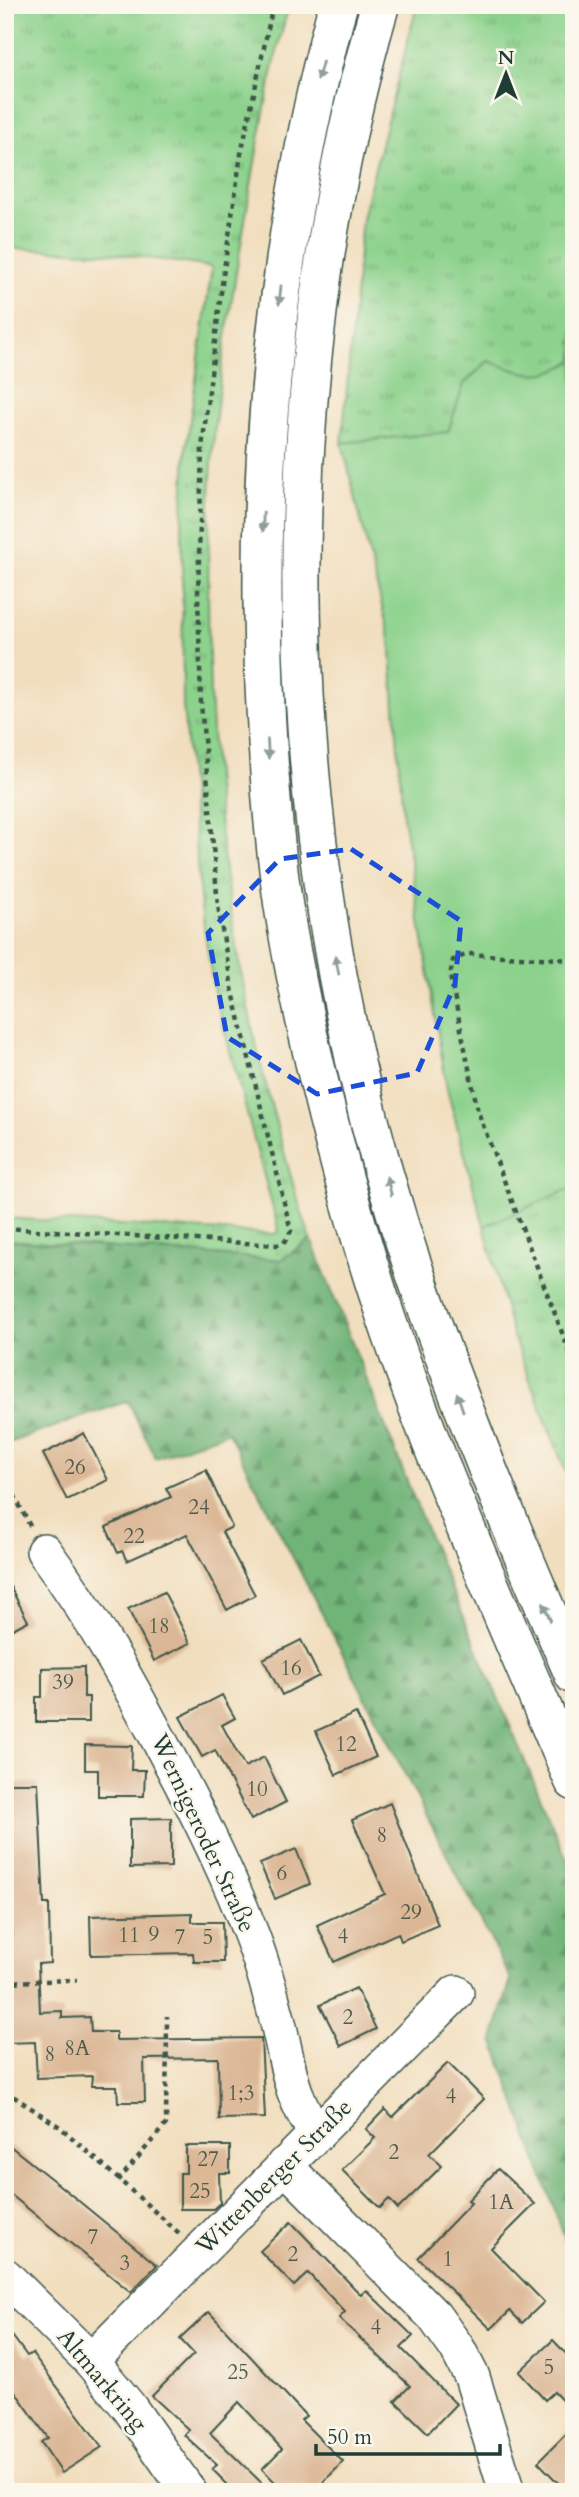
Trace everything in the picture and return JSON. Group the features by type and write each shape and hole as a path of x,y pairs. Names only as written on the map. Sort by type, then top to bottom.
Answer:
{"highway":[{"path":"338,5 315,90 282,267 264,446 262,629 270,776 286,923 318,1079 360,1236 429,1436 574,1781"},
{"path":"380,5 336,196 314,353 303,528 303,623 311,770 328,918 358,1070 399,1223 466,1419 574,1675"}],"street":[{"name":"Wernigeroder Straße","path":"44,1551 85,1606 215,1846 252,1936 276,2016 290,2087 301,2112 317,2134"},
{"name":"Wittenberger Straße","path":"91,2361 456,1993"},
{"path":"284,2165 434,2316 457,2347 472,2377 507,2492"},
{"name":"Altmarkring","path":"5,2276 91,2361 129,2407 189,2492"}],"path":[{"path":"5,1228 277,1245 284,1242 291,1231 232,988 218,906 201,703 198,594 202,448 223,276 241,154 273,5"},
{"path":"574,960 468,954 453,960 450,976 478,1112 574,1364"},
{"path":"5,1477 44,1551"},
{"path":"5,1982 77,1980"},
{"path":"118,2181 166,2124 167,2016"},
{"path":"5,2091 60,2127 200,2252"}],"highlighted area":[{"path":"351,849 461,921 455,984 417,1073 317,1094 227,1037 208,933 280,859"}],"green space":[{"path":"5,5 289,5 259,140 233,290 214,431 208,580 212,735 218,813 240,967 275,1119 311,1239 281,1260 5,1240 5,1218 274,1234 279,1231 214,992 201,908 183,705 182,528 186,449 212,267 112,253 5,248"},
{"path":"417,5 574,5 574,360 552,372 542,374 522,372 488,361 464,384 448,432 342,443 362,218"},
{"path":"574,360 574,1187 484,1226 447,1089 403,816 390,639 342,443 448,432 464,384 488,361 522,372 542,374 552,372"},
{"path":"574,1187 574,1493 512,1334 484,1226"},
{"path":"311,1239 428,1534 574,1876 574,2264 493,2040 511,1979 228,1432 156,1458 128,1401 5,1444 5,1240 281,1260"}],"building":[{"path":"84,1433 108,1480 67,1500 43,1454"},
{"path":"206,1470 232,1527 222,1532 255,1595 227,1610 187,1534 127,1561 122,1551 118,1553 106,1527 171,1497 166,1488"},
{"path":"5,1577 28,1621 5,1633"},
{"path":"164,1592 190,1643 154,1661 128,1609"},
{"path":"301,1640 319,1676 282,1695 263,1659"},
{"path":"84,1667 84,1697 89,1697 89,1722 36,1722 36,1697 42,1697 42,1668"},
{"path":"222,1695 235,1718 222,1725 245,1767 264,1757 286,1802 251,1820 215,1750 202,1757 180,1717"},
{"path":"356,1713 376,1757 336,1775 316,1731"},
{"path":"85,1745 132,1746 131,1770 145,1770 144,1796 98,1796 98,1770 85,1770"},
{"path":"5,1783 38,1783 44,1904 49,1904 50,1963 38,1964 40,2012 62,2011 62,2018 90,2017 91,2032 116,2032 116,2040 261,2038 265,2118 219,2119 218,2058 144,2059 145,2102 118,2102 117,2086 91,2086 92,2076 37,2078 35,2042 5,2043 5,1996 12,1996"},
{"path":"390,1803 438,1925 401,1941 398,1933 334,1962 317,1925 385,1894 352,1820"},
{"path":"171,1818 171,1867 130,1868 130,1819"},
{"path":"296,1849 310,1884 275,1899 260,1864"},
{"path":"192,1913 192,1922 222,1922 223,1962 194,1962 193,1953 91,1955 90,1916"},
{"path":"356,1988 376,2029 341,2046 320,2005"},
{"path":"448,2063 484,2099 429,2154 442,2166 398,2209 389,2199 380,2208 342,2170 375,2138 366,2129 385,2109 393,2117"},
{"path":"5,2142 157,2265 131,2292 5,2190"},
{"path":"186,2146 230,2146 230,2173 219,2173 220,2203 213,2209 180,2209 180,2173 186,2173"},
{"path":"498,2169 535,2204 491,2248 544,2302 522,2323 510,2311 491,2329 418,2258 471,2203 468,2200"},
{"path":"291,2222 361,2295 366,2290 413,2336 401,2348 456,2404 428,2433 395,2401 410,2386 339,2318 345,2312 308,2273 294,2286 260,2251"},
{"path":"209,2312 306,2416 301,2420 343,2462 314,2492 285,2492 262,2469 282,2449 239,2402 210,2433 267,2488 264,2492 235,2492 212,2469 217,2465 184,2435 189,2430 152,2396 194,2354 180,2339"},
{"path":"5,2326 27,2356 32,2353 102,2447 62,2473 41,2442 48,2438 5,2377"},
{"path":"553,2340 574,2362 574,2413 554,2392 545,2400 519,2372"},
{"path":"574,2426 574,2492 567,2492 538,2462"}]}
